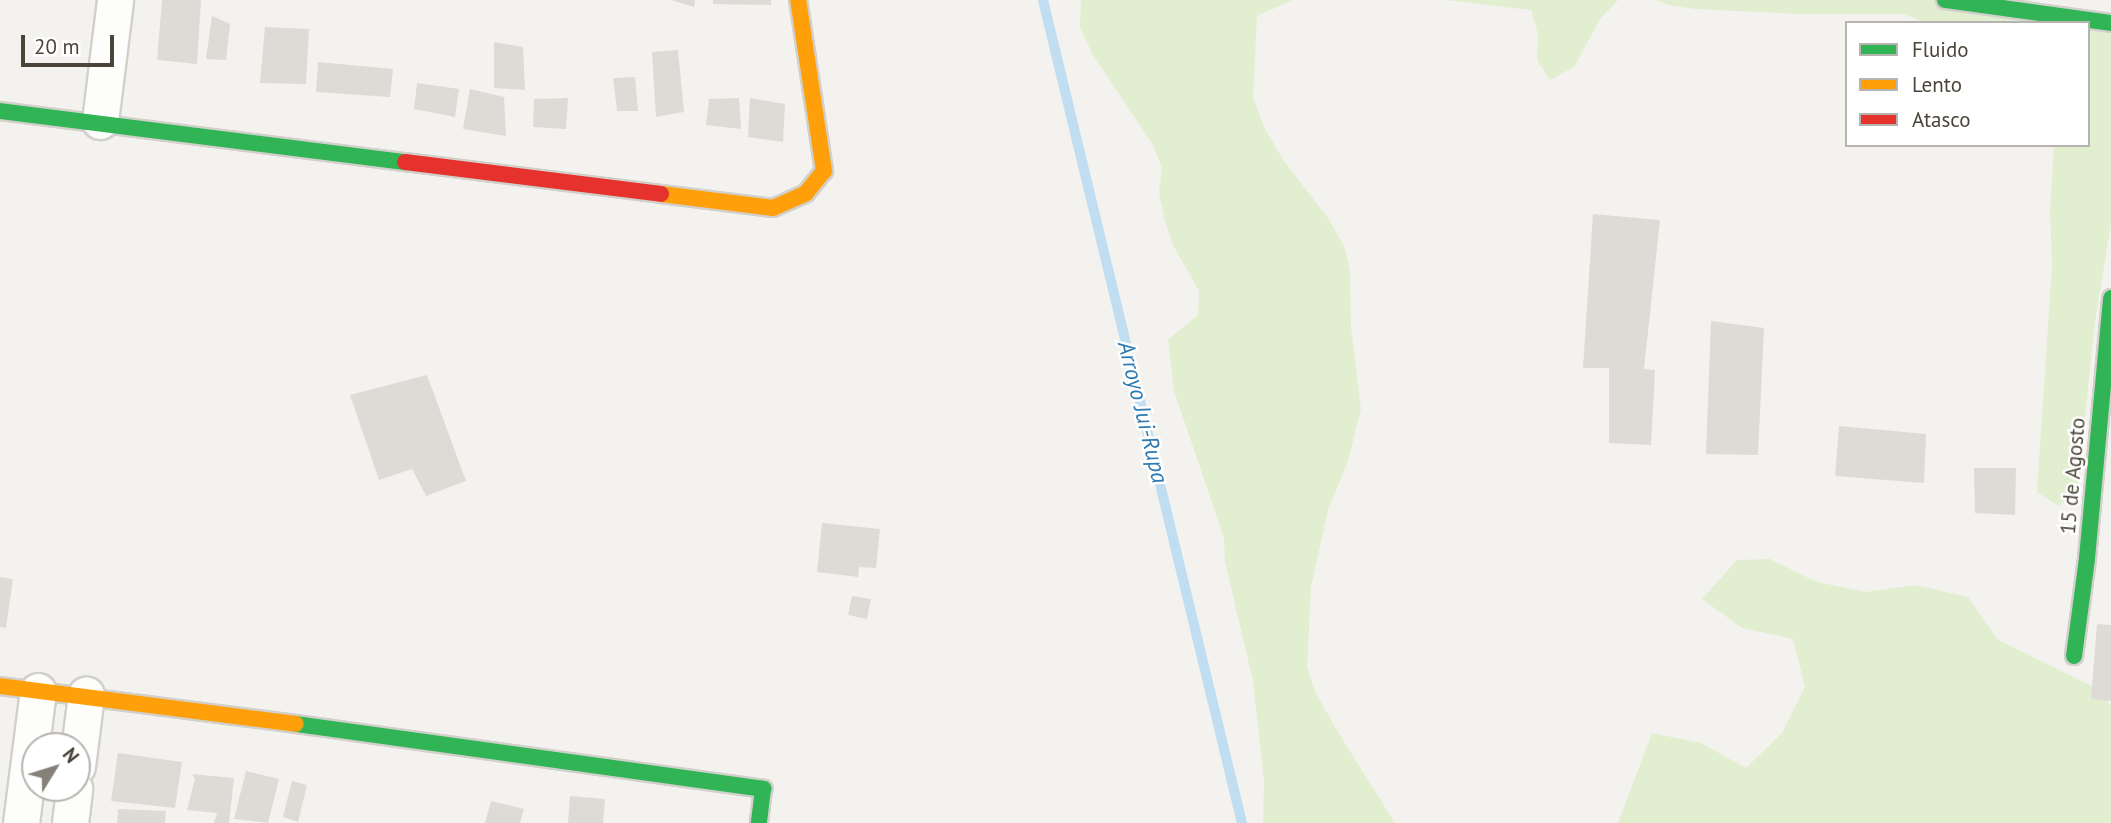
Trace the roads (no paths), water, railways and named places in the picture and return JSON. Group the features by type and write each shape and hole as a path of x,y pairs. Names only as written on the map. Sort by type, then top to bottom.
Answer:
{"street":[{"path":"100,121 116,0"},
{"path":"0,111 100,121 773,208 806,193 824,171 798,0"},
{"path":"1945,0 2111,23"},
{"name":"15 de Agosto","path":"2074,656 2099,559 2111,298"},
{"path":"0,686 86,695 763,789 759,823"},
{"path":"21,823 38,691"},
{"path":"81,732 86,695"},
{"path":"70,823 72,802"}],"waterway":[{"name":"Arroyo Jui-Rupa","path":"1043,0 1242,823"}]}
